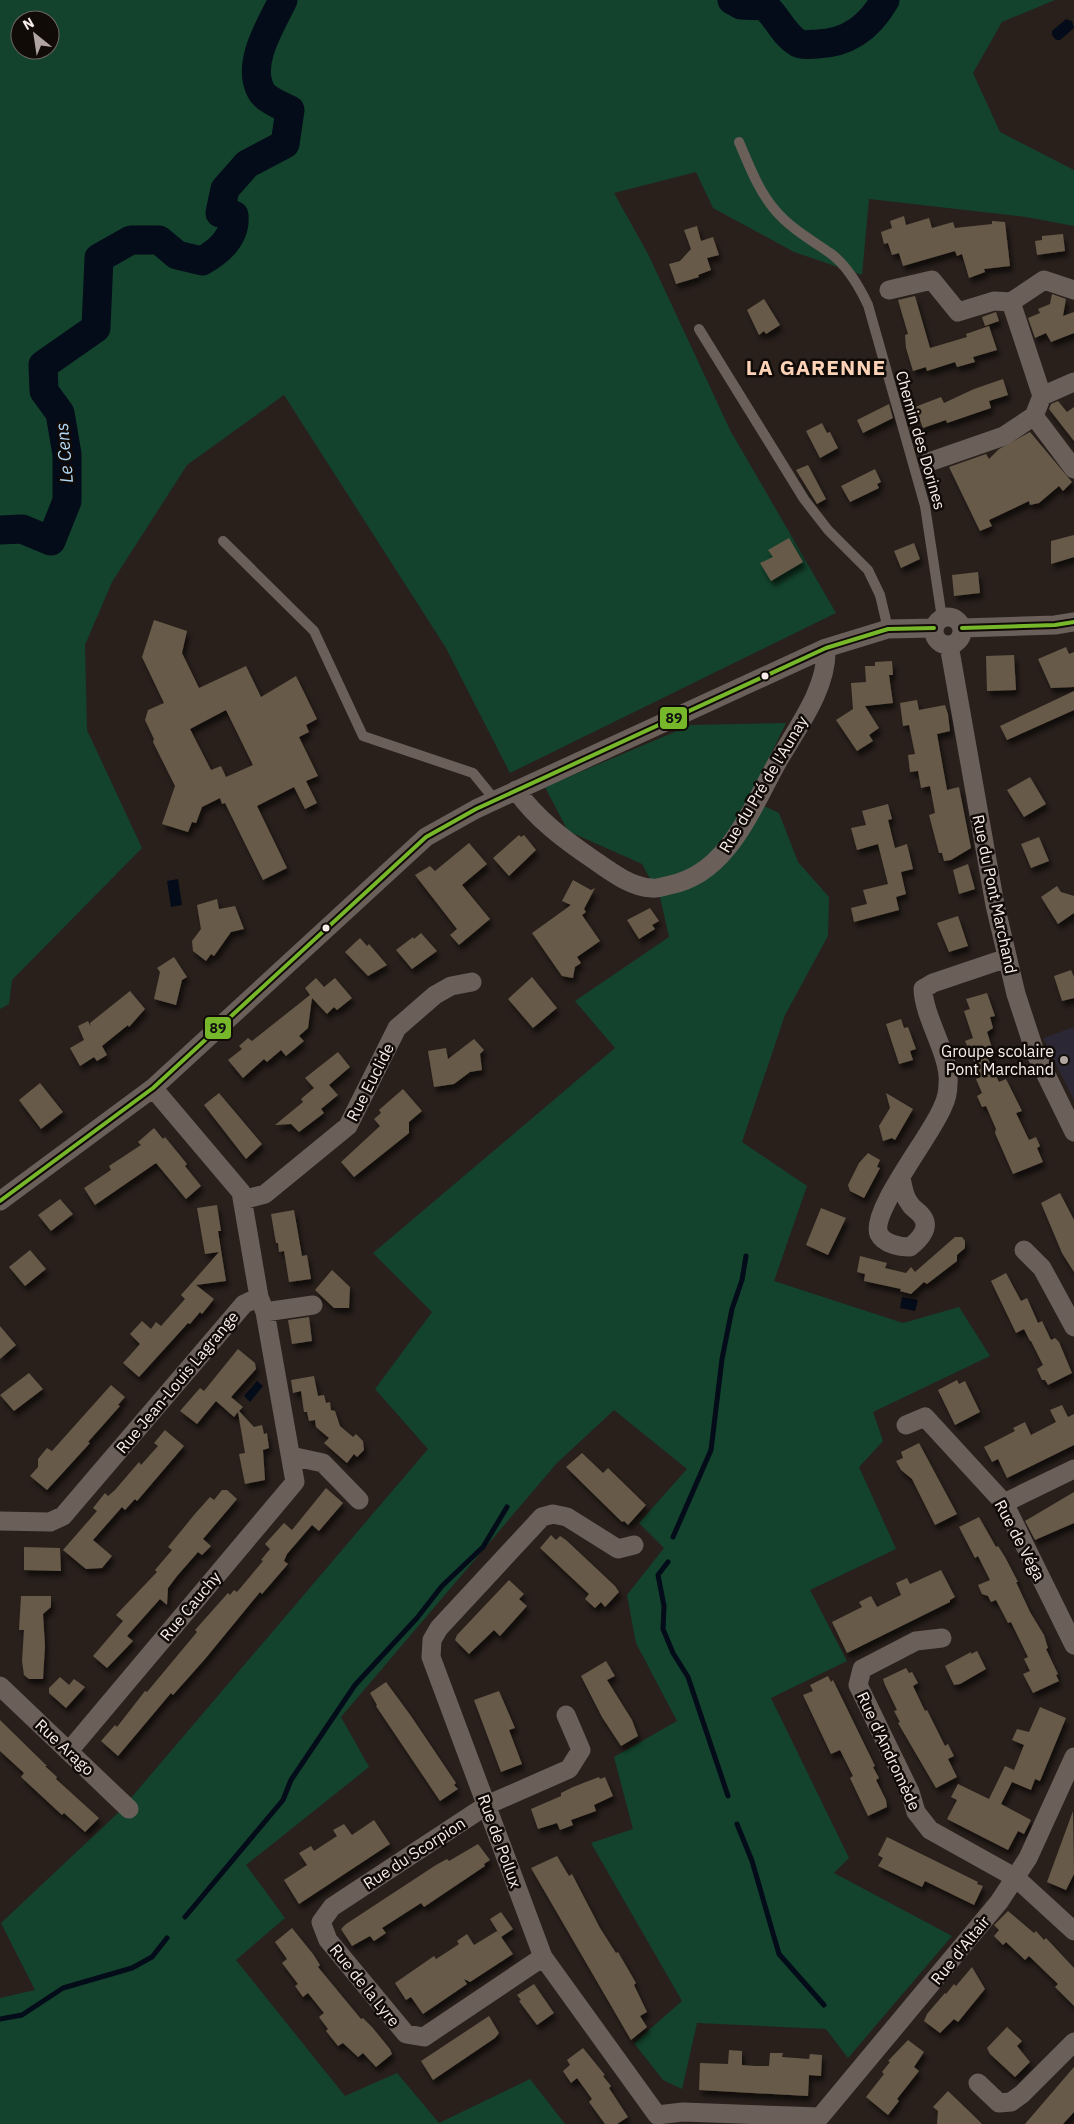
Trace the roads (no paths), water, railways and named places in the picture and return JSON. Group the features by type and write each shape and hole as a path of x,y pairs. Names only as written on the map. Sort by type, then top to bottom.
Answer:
{"street":[{"path":"889,290 932,280 958,312 994,301 1011,302 1044,280 1074,290"},
{"path":"929,462 1004,436 1034,416 1042,396 1011,302"},
{"path":"1042,396 1074,382"},
{"path":"1034,416 1074,469"},
{"path":"0,1201 153,1088 426,837 516,790 826,648 888,629 938,623 954,618 962,628"},
{"path":"962,628 1054,625 1074,622"},
{"path":"938,623 937,640 948,645 959,639 962,628"},
{"name":"Rue du Pont Marchand","path":"948,645 993,895 1016,994 1035,1052 1074,1132"},
{"name":"Rue du Pré de l'Aunay","path":"516,790 524,802 567,842 620,878 652,888 681,883 708,869 724,853 744,822 810,705 827,663 826,648"},
{"path":"901,1178 943,1107 949,1083 924,1001 923,989 933,983 1007,958"},
{"name":"Rue Euclide","path":"243,1200 266,1194 348,1126 397,1028 435,995 451,986 472,982"},
{"path":"153,1088 241,1192 262,1304 313,1305"},
{"path":"1024,1250 1042,1268 1074,1327"},
{"name":"Rue Jean-Louis Lagrange","path":"0,1521 50,1522 63,1516 244,1304 262,1304"},
{"name":"Rue Cauchy","path":"68,1751 295,1482 262,1304"},
{"name":"Rue de Véga","path":"906,1425 925,1417 1004,1504 1074,1645"},
{"path":"291,1456 322,1463 359,1500"},
{"path":"1004,1504 1074,1469"},
{"name":"Rue de Pollux","path":"634,1546 618,1548 567,1517 553,1514 542,1517 439,1628 432,1640 431,1657 543,1957 657,2119 684,2112 821,2121"},
{"name":"Rue d'Andromède","path":"942,1638 916,1641 862,1669 858,1685 910,1792 916,1812 930,1830 1016,1878 1074,1931"},
{"name":"Rue Arago","path":"0,1686 129,1808"},
{"name":"Rue du Scorpion","path":"321,1922 332,1907 487,1805 569,1769 581,1750 566,1715"},
{"name":"Rue d'Altair","path":"821,2121 1016,1878 1028,1858 1074,1757"},
{"name":"Rue de la Lyre","path":"321,1922 328,1940 406,2034 415,2036 424,2037 543,1957"},
{"path":"978,2083 999,2103 1010,2102 1022,2094 1074,2042"}],"lane":[{"name":"Chemin des Dorines","path":"739,142 760,191 776,212 817,245 831,253 857,282 868,305 925,506 938,623"},
{"path":"699,329 804,498 828,530 868,570 880,595 888,629"},
{"path":"224,541 314,631 363,736 473,773 495,800"}],"water":[{"path":"1066,19 1072,21 1074,28 1060,40 1056,40 1052,35 1052,31"},
{"path":"178,879 182,905 171,907 167,881"},
{"path":"902,1297 918,1300 915,1311 900,1308"},
{"path":"257,1381 263,1386 250,1402 244,1396"}],"waterway":[{"name":"Le Cens","path":"0,530 22,529 51,541 67,501 67,454 60,413 44,391 43,365 96,328 99,258 131,240 159,240 177,255 202,261 209,257 221,248 230,237 234,223 234,215 220,213 225,189 247,164 285,144 290,110 263,94 257,80 256,68 262,44 283,0"},
{"name":"Le Cens","path":"732,0 741,5 765,6 793,40 805,45 828,43 849,36 873,18 885,0"},
{"path":"673,1537 711,1450 722,1359 732,1309 742,1280 746,1256"},
{"path":"185,1917 283,1800 291,1780 355,1685 417,1618 442,1586 483,1547 507,1507"},
{"path":"668,1562 658,1575 664,1606 663,1629 673,1653 688,1677 728,1796"},
{"path":"737,1824 752,1861 779,1954 824,2005"},
{"path":"0,2019 22,2015 63,1988 132,1968 152,1957 167,1938"}],"place":[{"name":"Groupe scolaire Pont Marchand","path":"1064,1060"}],"district":[{"name":"LA GARENNE","path":"816,367"}]}
